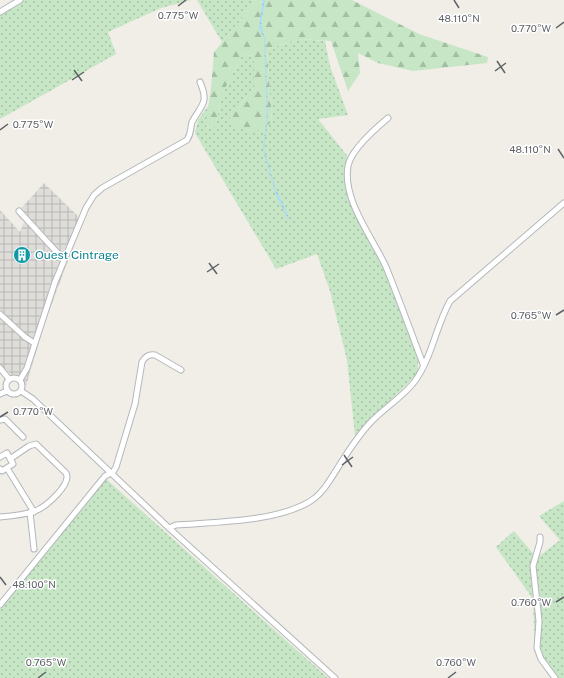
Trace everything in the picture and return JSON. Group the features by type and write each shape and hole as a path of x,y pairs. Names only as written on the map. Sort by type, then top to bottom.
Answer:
{"street":[{"path":"0,12 20,0"},
{"path":"21,391 22,385 20,380 27,368 34,343 64,260 86,208 102,188 187,140 192,132 191,124 205,102 205,96 200,82"},
{"path":"388,118 374,130 353,155 348,165 348,180 359,217 385,266 423,364"},
{"path":"169,528 176,525 234,521 268,515 290,510 311,501 326,487 350,448 371,422 414,381 423,364 450,301 564,203"},
{"path":"19,211 64,260"},
{"path":"0,314 25,337 34,343"},
{"path":"0,605 105,476 116,466 135,404 142,362 150,355 155,355 181,370"},
{"path":"0,368 9,379"},
{"path":"9,379 14,378 20,380"},
{"path":"7,391 6,383 9,379"},
{"path":"7,391 14,395 21,391"},
{"path":"0,394 7,391"},
{"path":"21,391 33,399 169,528 335,678"},
{"path":"0,420 2,418 5,419 23,437"},
{"path":"0,517 32,512 49,502 67,483 68,477 36,444 30,446 10,459"},
{"path":"0,456 7,453 14,464 2,472 0,469"},
{"path":"7,468 32,512 34,549"},
{"path":"540,537 533,566 539,621 537,648 541,659 555,678"}],"shaded area":[{"path":"44,183 83,221 45,322 26,386 5,369 0,372 0,210 20,232 24,222 16,214"}],"green space":[{"path":"17,0 191,0 161,8 108,32 116,54 0,119 0,11"},
{"path":"197,0 255,0 222,42"},
{"path":"255,0 352,0 419,34 488,57 487,63 413,71 378,63 358,53 360,73 348,91 331,41 302,39 267,49 272,122 252,134 227,122 254,88 254,55 242,56 223,92 215,126 205,128 211,88 214,52 240,21"},
{"path":"302,39 325,41 330,66 348,115 318,119 349,158 344,177 357,216 388,276 419,356 417,374 355,436 347,360 330,291 317,254 276,269 195,133 198,120 209,105 206,128 215,126 223,92 242,56 254,55 254,88 227,122 272,122 267,49"},
{"path":"106,479 328,678 0,678 0,610"},
{"path":"564,501 564,678 553,678 535,653 533,599 496,547 514,531 537,558 560,540 539,516"}],"water":[{"path":"263,0 265,0 261,25 265,39 268,112 264,149 275,187 289,218 288,219 277,197 263,150 267,112 264,39 259,27"}],"place":[{"name":"Ouest Cintrage","path":"22,255"}]}
